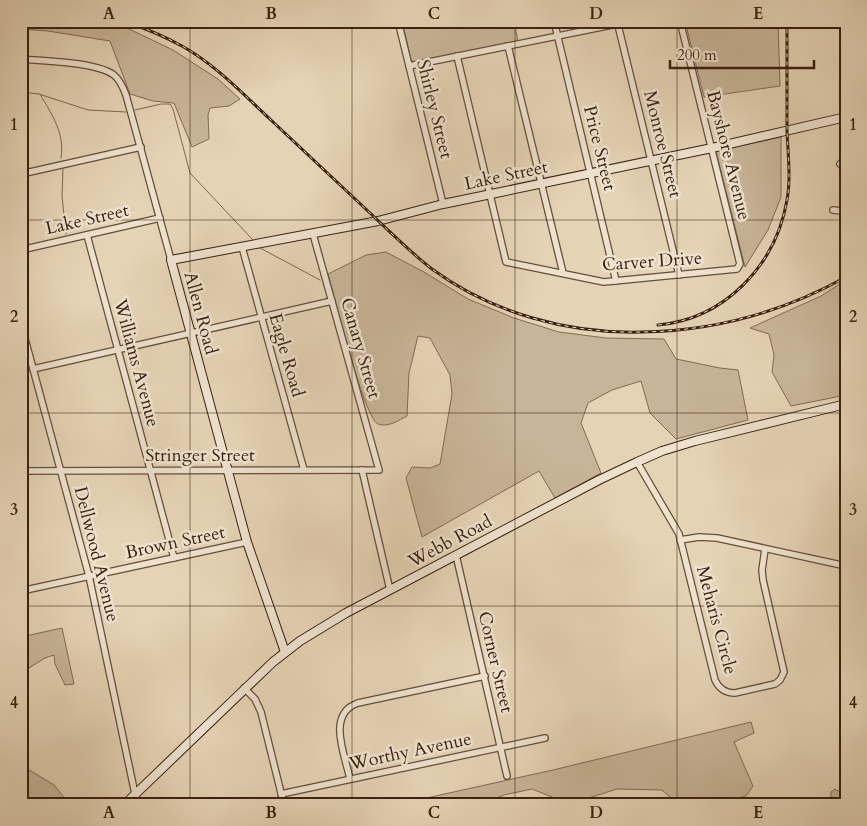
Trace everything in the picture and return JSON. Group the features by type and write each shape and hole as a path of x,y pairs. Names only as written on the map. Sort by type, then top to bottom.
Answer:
{"street":[{"name":"Shirley Street","path":"398,21 443,204"},
{"name":"Price Street","path":"554,21 616,281"},
{"path":"409,66 632,21"},
{"name":"Bayshore Avenue","path":"680,21 740,268"},
{"name":"Monroe Street","path":"618,23 680,275"},
{"path":"508,46 563,273"},
{"path":"457,56 490,194"},
{"name":"Allen Road","path":"21,58 97,68 116,76 120,81 141,147 247,542 285,652"},
{"name":"Lake Street","path":"171,260 378,221 443,204 712,148 846,117"},
{"path":"21,174 141,147"},
{"path":"840,164 846,156"},
{"name":"Carver Drive","path":"490,194 506,262 604,282 740,268"},
{"path":"833,210 842,211 846,208"},
{"name":"Lake Street","path":"21,250 160,218"},
{"name":"Canary Street","path":"313,234 379,470"},
{"name":"Williams Avenue","path":"87,235 174,558"},
{"name":"Eagle Road","path":"242,247 304,470"},
{"path":"33,368 332,301"},
{"name":"Dellwood Avenue","path":"21,324 89,576 135,794"},
{"name":"Webb Road","path":"124,805 244,688 285,652 328,623 456,555 662,451 704,438 846,404"},
{"name":"Meharis Circle","path":"637,462 676,529 716,680 721,688 732,693 776,684 784,672 763,580 762,570 765,549"},
{"path":"362,470 390,590"},
{"name":"Stringer Street","path":"21,471 379,470"},
{"path":"680,540 699,536 707,537 846,566"},
{"name":"Brown Street","path":"21,592 247,542"},
{"name":"Corner Street","path":"456,555 508,776"},
{"path":"350,779 339,727 342,717 348,708 358,703 485,676"},
{"path":"244,688 255,699 261,712 284,805"},
{"path":"846,706 846,788"},
{"name":"Worthy Avenue","path":"281,794 545,738"}],"shaded area":[{"path":"21,21 101,21 129,29 173,50 218,79 240,99 229,106 210,108 208,115 209,139 192,147 174,103 153,101 130,94 110,41 48,31 21,29"},
{"path":"402,21 514,21 518,42 414,62 411,60"},
{"path":"685,21 778,21 780,86 704,97"},
{"path":"781,137 781,197 768,230 745,267 716,151"},
{"path":"386,252 424,272 468,299 514,318 559,332 606,338 664,339 676,359 738,370 748,420 676,439 650,413 641,381 612,390 588,403 581,423 601,473 555,498 539,471 422,537 406,478 412,467 430,468 440,464 452,394 450,375 430,338 418,336 409,373 407,416 389,424 378,424 372,417 358,380 328,274 366,255"},
{"path":"846,280 846,395 791,406 772,372 774,355 769,334 750,328 821,296"},
{"path":"62,628 74,684 65,685 55,664 54,655 45,658 21,673 21,637"},
{"path":"751,722 754,733 734,742 753,786 746,796 727,801 727,805 679,805 662,790 617,789 573,803 574,805 554,805 552,797 532,789 504,795 479,805 395,805 553,770"},
{"path":"21,765 54,785 70,805 21,805"},
{"path":"835,789 842,796 841,802 843,805 830,805 831,792"}],"waterway":[{"path":"21,92 39,94 88,110 126,112"},
{"path":"40,94 59,132 62,149 61,158"},
{"path":"135,110 161,104 170,104 190,173 253,240"},
{"path":"63,169 62,196 66,234"},
{"path":"260,248 320,280"}],"railway":[{"path":"124,21 175,42 218,71 400,242 432,269 480,298 505,309 559,325 586,329 614,332 669,331 721,323 772,310 846,277"},
{"path":"658,325 682,321 705,312 725,300 744,285 759,267 772,246 781,224 789,183 787,21"}]}
